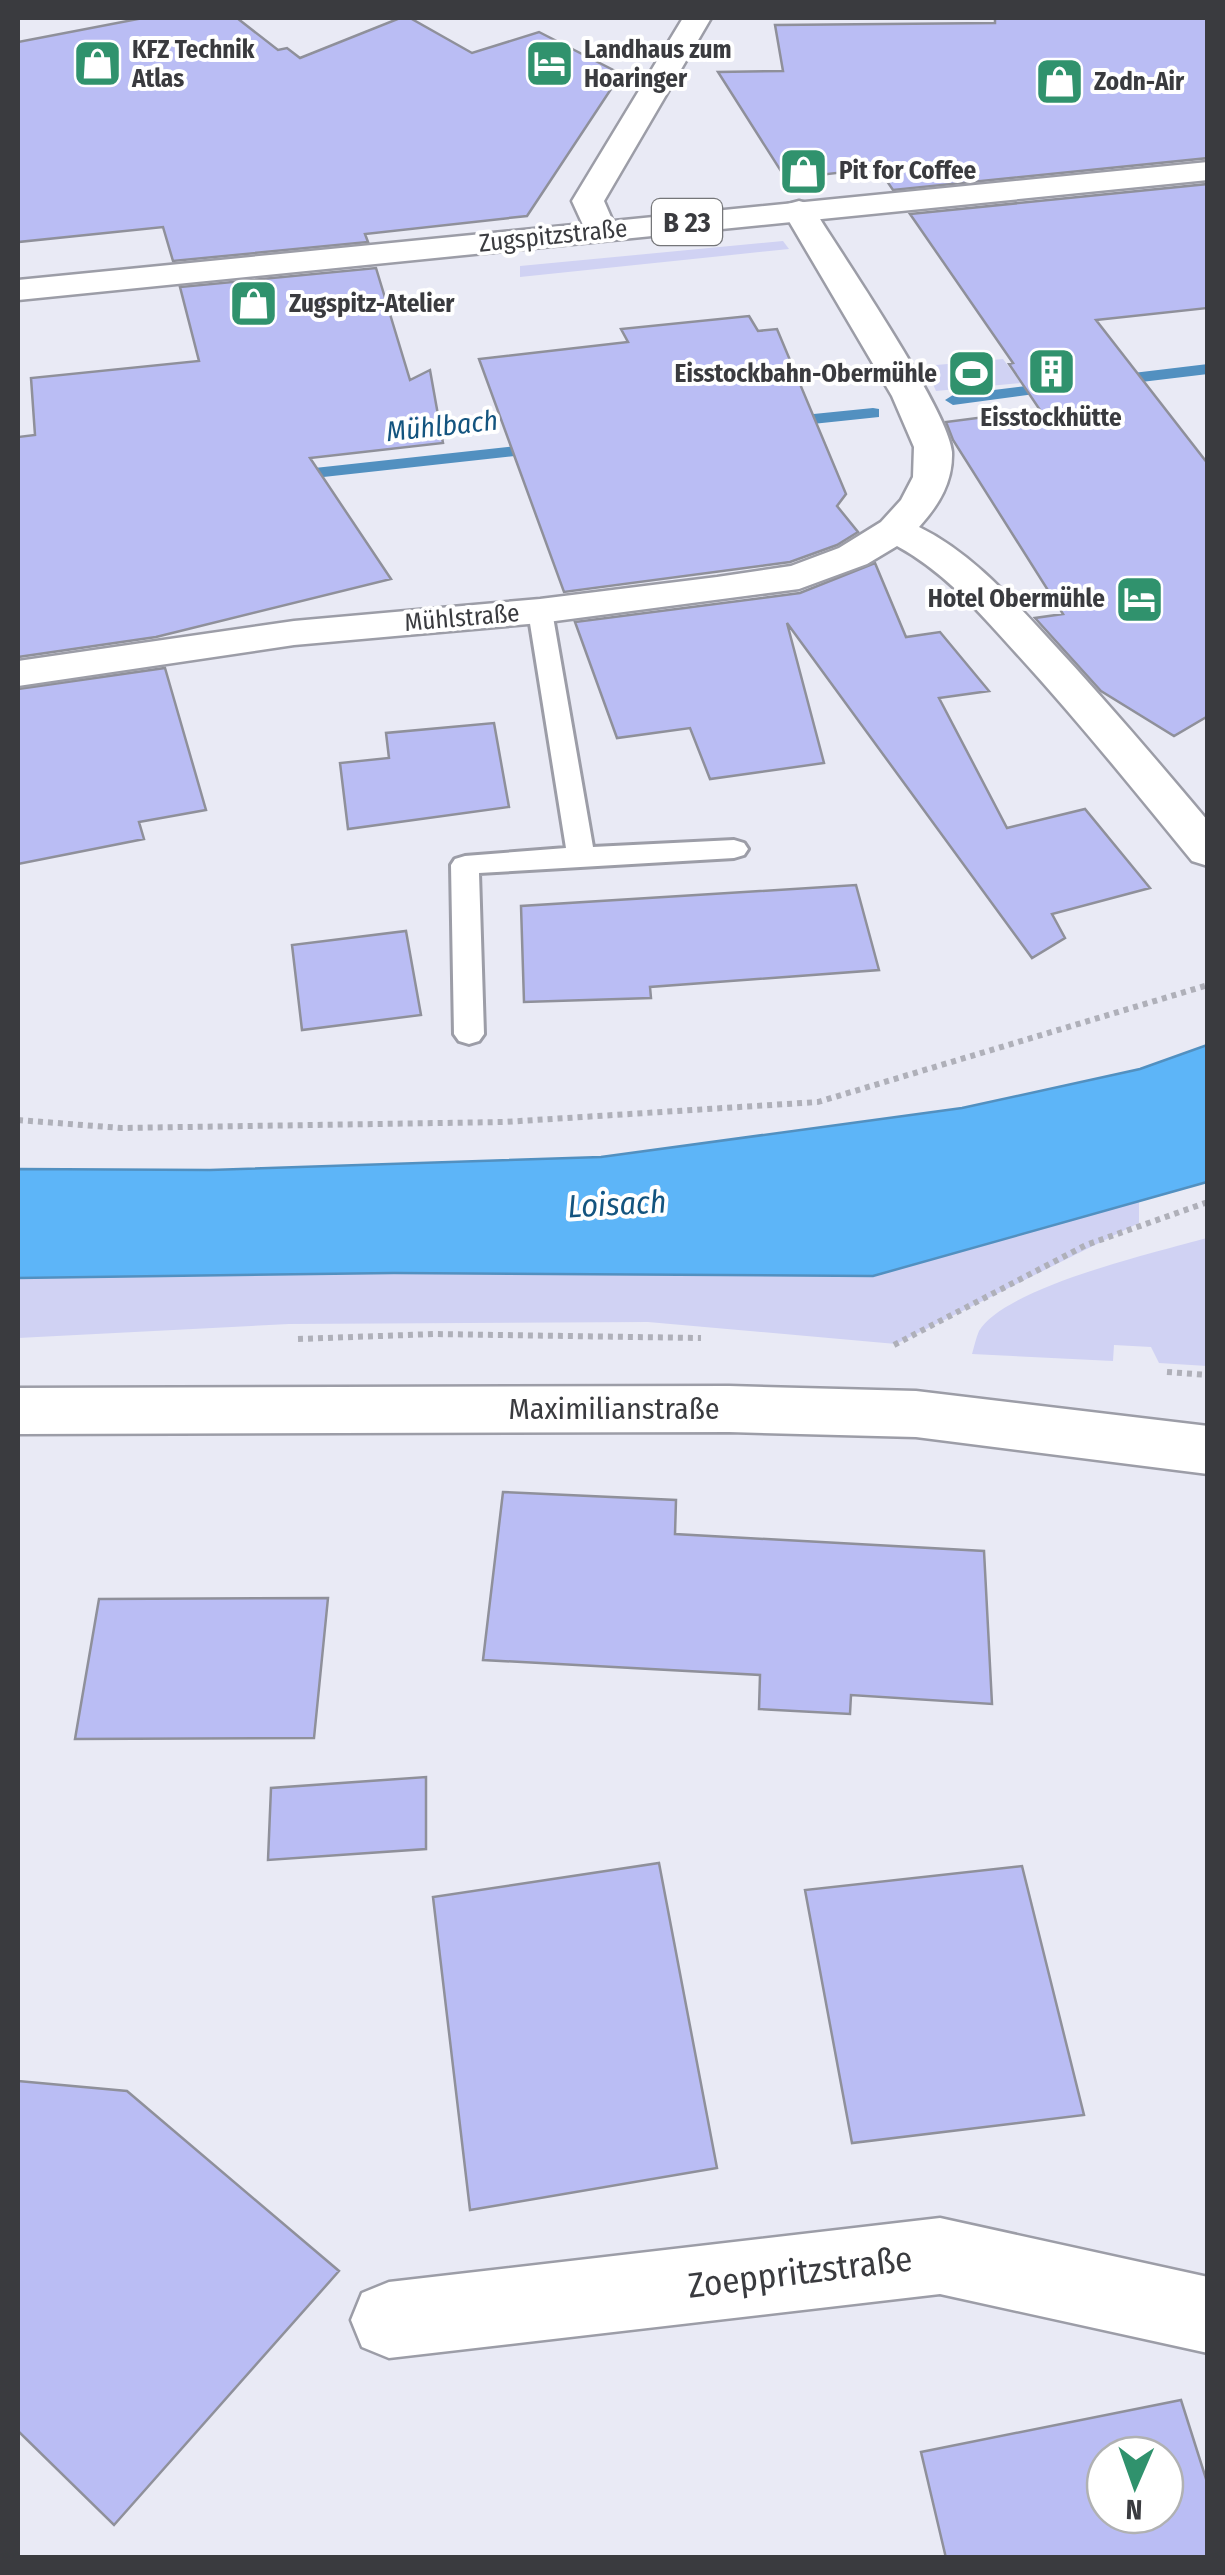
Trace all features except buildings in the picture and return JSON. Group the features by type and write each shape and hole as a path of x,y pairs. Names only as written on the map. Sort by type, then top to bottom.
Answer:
{"street":[{"path":"601,231 588,201 616,148 679,56 697,18"},
{"name":"Zugspitzstraße","path":"18,290 1208,171"},
{"name":"Mühlstraße","path":"18,674 294,633 540,611 799,576 853,556 896,530 918,506 932,477 933,447 916,407 799,211"},
{"path":"896,530 928,544 958,566 1082,698 1208,851"},
{"name":"Maximilianstraße","path":"18,1411 729,1408 916,1414 1208,1450"},
{"name":"Zoeppritzstraße","path":"389,2320 940,2256 1208,2315"}],"lane":[{"path":"540,611 581,856"},
{"path":"469,1034 464,865 734,849"}],"path":[{"path":"18,1120 121,1128 504,1122 818,1102 1208,985"},
{"path":"880,1352 1008,1283 1155,1215 1208,1202"}],"shaded area":[{"path":"783,241 789,249 520,277 520,266"},
{"name":"Eisstockbahn-Obermühle","path":"1003,359 1021,383 936,391 925,366"},
{"path":"1139,1201 1139,1223 896,1344 648,1322 289,1324 18,1338 18,1278 394,1273 873,1276"},
{"path":"1207,1238 1207,1366 1159,1363 1151,1347 1114,1345 1113,1361 972,1354 979,1331 994,1315 1019,1300 1084,1273"}],"water":[{"name":"Loisach","path":"1207,1045 1207,1182 873,1276 394,1273 18,1278 18,1169 210,1170 601,1157 962,1108 1140,1069"}],"waterway":[{"name":"Mühlbach","path":"1108,381 1208,369"},
{"name":"Mühlbach","path":"953,400 1059,387"},
{"name":"Mühlbach","path":"784,422 873,413"},
{"name":"Mühlbach","path":"287,476 545,448"}],"place":[{"name":"KFZ Technik Atlas","path":"97,64"},
{"name":"Landhaus zum Hoaringer","path":"549,64"},
{"name":"Zodn-Air","path":"1059,82"},
{"name":"Pit for Coffee","path":"804,171"},
{"name":"Zugspitz-Atelier","path":"254,304"},
{"name":"Eisstockhütte","path":"1051,372"},
{"name":"Eisstockbahn-Obermühle","path":"972,374"},
{"name":"Hotel Obermühle","path":"1140,599"}]}
